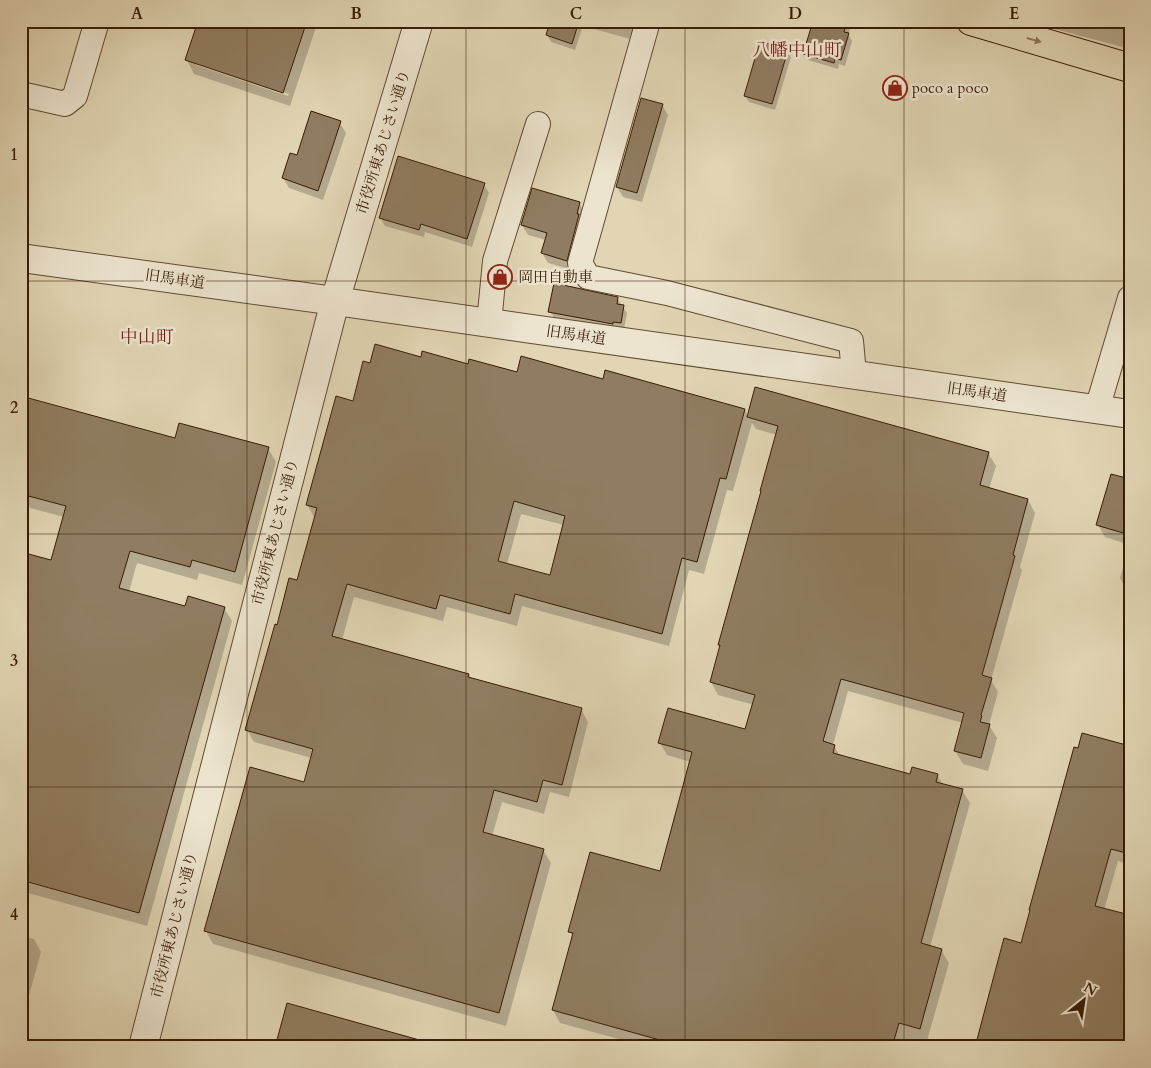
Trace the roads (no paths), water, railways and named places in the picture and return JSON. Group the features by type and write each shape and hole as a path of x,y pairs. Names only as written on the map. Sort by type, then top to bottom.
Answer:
{"main road":[{"path":"971,21 1130,68"}],"street":[{"path":"21,94 65,104 75,96 97,21"},
{"name":"市役所東あじさい通り","path":"143,1047 335,301 419,21"},
{"path":"648,21 580,263 588,277 667,293 851,342 854,374"},
{"path":"489,323 495,261 538,124"},
{"name":"旧馬車道","path":"21,258 1130,414"},
{"path":"1097,409 1130,298"}],"place":[{"name":"poco a poco","path":"895,88"},
{"name":"岡田自動車","path":"500,277"}],"district":[{"name":"八幡中山町","path":"797,50"},
{"name":"中山町","path":"147,337"}]}
